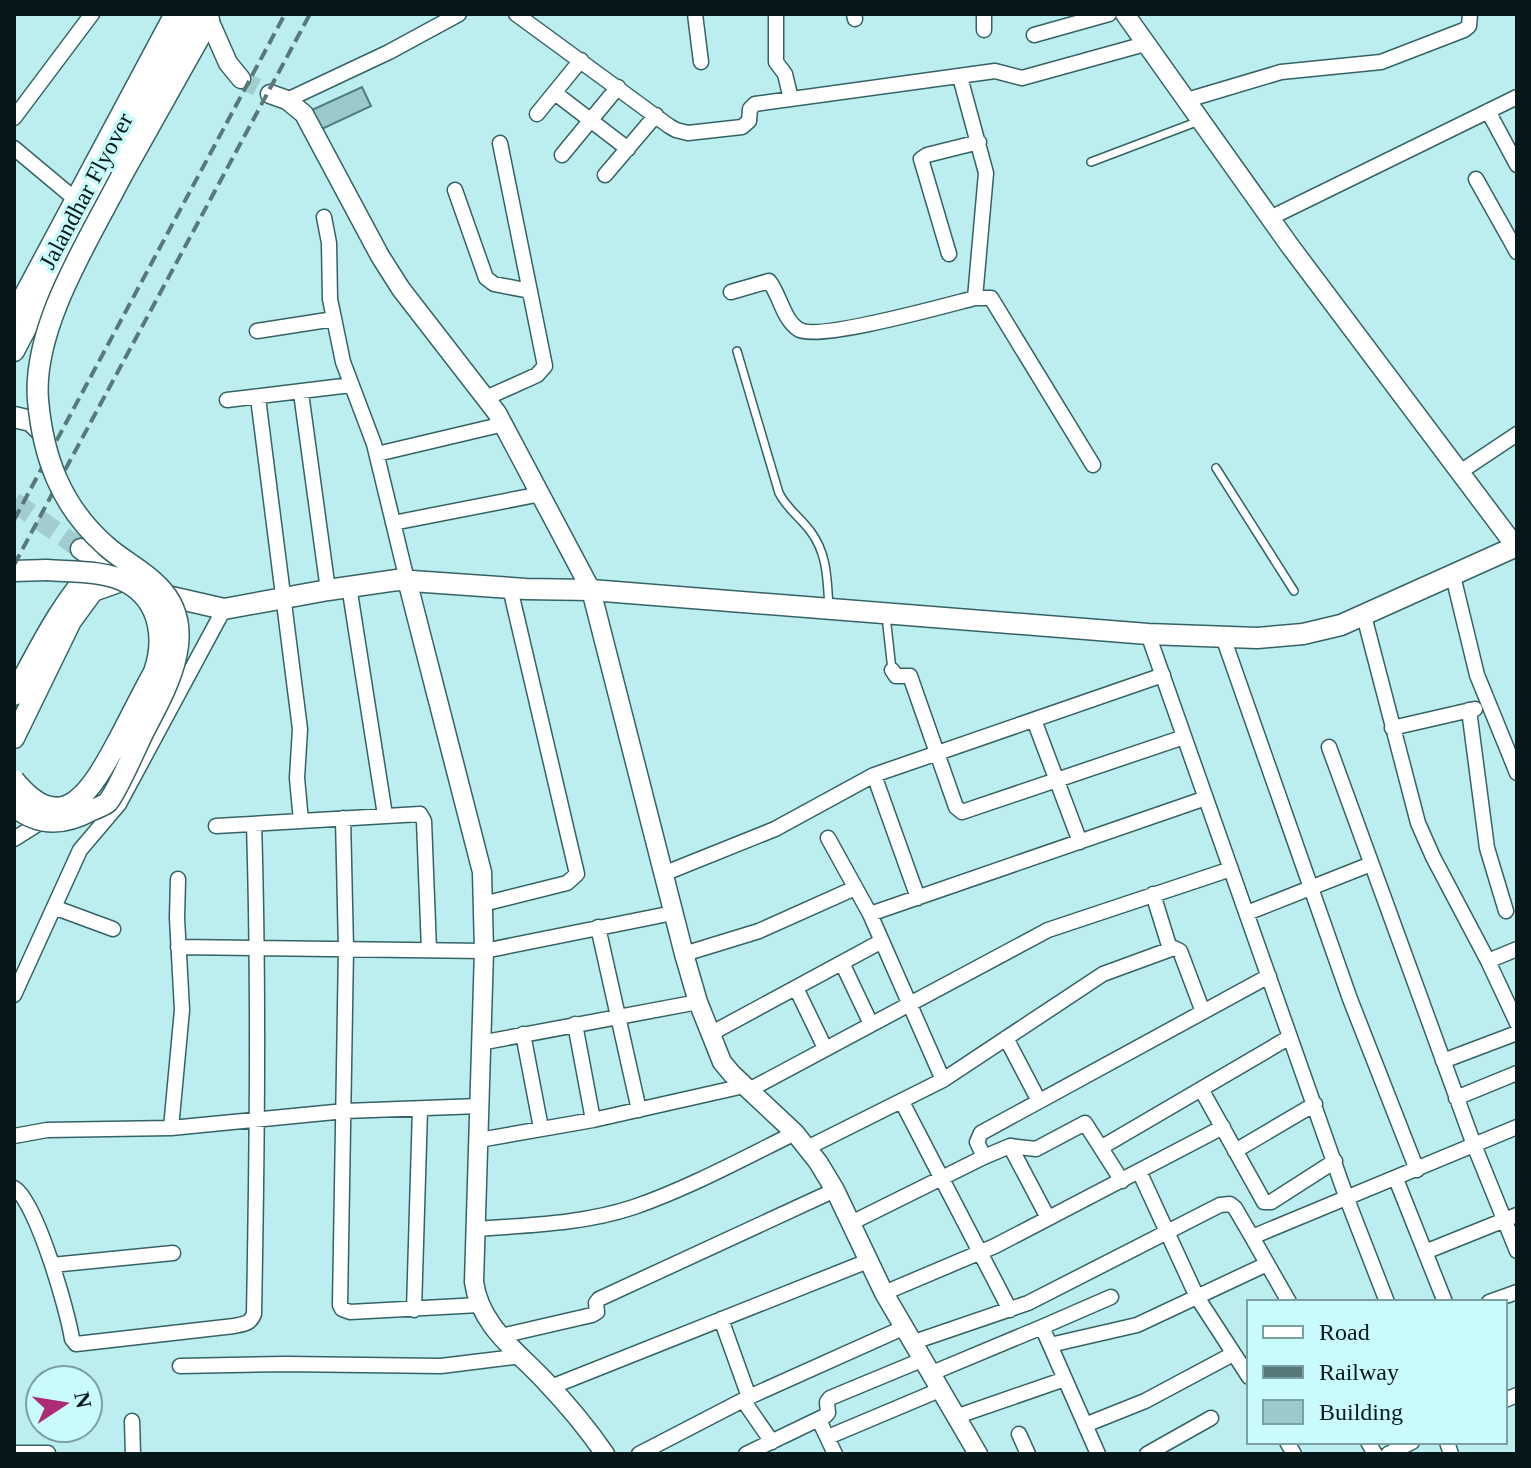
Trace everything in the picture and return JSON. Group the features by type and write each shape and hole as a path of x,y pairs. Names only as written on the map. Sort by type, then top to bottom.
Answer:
{"main road":[{"path":"14,315 175,14"},
{"name":"Jalandhar Flyover","path":"14,351 202,16"},
{"name":"Jalandhar Flyover","path":"41,822 64,822 108,803 175,666 178,625 172,604 158,585 104,544 70,506 49,465 42,432 38,398 39,362 55,308 116,170"},
{"path":"14,417 31,421 42,432"},
{"path":"81,549 152,593 224,609 349,586 407,580 591,590 1148,634 1257,638 1364,616 1517,547"},
{"path":"14,695 62,608 99,562"},
{"path":"14,571 47,570 102,575 128,583 156,614 161,653 94,785 77,802 55,807 42,806 27,796 14,780"},
{"path":"14,738 71,621 93,591 127,579"},
{"path":"14,806 41,822"}],"street":[{"path":"14,118 92,14"},
{"path":"279,97 389,52 459,14"},
{"path":"516,14 682,132 742,127 749,121 752,105 1002,71 1022,78 1145,44"},
{"path":"695,14 701,62"},
{"path":"776,14 776,62 785,74 791,99"},
{"path":"984,14 984,30"},
{"path":"1034,35 1109,14"},
{"path":"1187,100 1281,72 1381,62 1464,30 1469,26 1470,14"},
{"path":"202,16 228,63 241,79"},
{"path":"1133,17 1145,44 1270,218 1517,547"},
{"path":"537,114 581,60"},
{"path":"960,77 986,173 975,298"},
{"path":"562,155 618,87"},
{"path":"555,93 628,149"},
{"path":"279,97 304,114 401,289 504,424 591,590 684,954 698,1002 722,1062 801,1140 835,1190 884,1293 978,1454"},
{"path":"1270,218 1517,97"},
{"path":"1488,111 1517,165"},
{"path":"605,175 656,115"},
{"path":"949,254 921,159 979,142"},
{"path":"486,398 537,375 545,366 500,143"},
{"path":"15,151 75,199"},
{"path":"1476,179 1517,252"},
{"path":"455,190 486,278 494,284 530,291"},
{"path":"324,217 329,243 329,281 343,362 377,454 479,861 484,951 474,1282 479,1305 501,1336 551,1387 605,1454"},
{"path":"1503,230 1517,221"},
{"path":"731,292 769,281 793,325 807,334 855,327 975,298 985,297 995,301 1093,465"},
{"path":"257,331 334,319"},
{"path":"227,400 351,385"},
{"path":"301,393 328,590"},
{"path":"258,398 300,729 297,778 301,821"},
{"path":"377,454 504,424"},
{"path":"1460,472 1517,434"},
{"path":"393,523 541,494"},
{"path":"1453,576 1487,706 1517,773"},
{"path":"349,586 385,815"},
{"path":"483,904 567,883 577,874 510,588"},
{"path":"14,995 80,850 119,804 224,609"},
{"path":"1364,616 1418,823 1515,1016"},
{"path":"1148,634 1347,1199 1386,1300"},
{"path":"1223,637 1350,999 1417,1170"},
{"path":"892,670 896,676 910,676 959,811 967,812 1184,737"},
{"path":"663,874 775,829 874,775 1163,675"},
{"path":"1392,728 1487,706"},
{"path":"1469,710 1487,848 1506,911"},
{"path":"1034,720 1080,842"},
{"path":"1329,747 1474,1145 1511,1218 1517,1251"},
{"path":"874,775 918,898"},
{"path":"870,914 1206,798"},
{"path":"216,826 415,813 423,816 429,950"},
{"path":"343,818 346,949 340,1305 350,1312 479,1305"},
{"path":"14,839 41,822"},
{"path":"14,1188 24,1198 52,1265 76,1344 247,1324 254,1314 258,947 254,824"},
{"path":"828,838 870,914 943,1080"},
{"path":"1247,913 1371,864"},
{"path":"479,1140 747,1088 1048,930 1231,869"},
{"path":"171,1128 182,1010 178,879"},
{"path":"684,954 759,931 855,888"},
{"path":"1153,894 1170,949"},
{"path":"56,908 113,929"},
{"path":"178,947 484,951 673,913"},
{"path":"598,927 639,1110"},
{"path":"710,1034 882,941"},
{"path":"476,1229 562,1222 633,1207 703,1177 902,1102 943,1080 1103,974 1170,949 1180,951 1203,1012"},
{"path":"1488,961 1517,949"},
{"path":"842,963 871,1024"},
{"path":"984,1157 977,1142 978,1135 1269,976"},
{"path":"796,988 825,1048"},
{"path":"480,1043 698,1002"},
{"path":"575,1024 593,1120"},
{"path":"1443,1061 1517,1033"},
{"path":"523,1034 541,1128"},
{"path":"1102,1147 1290,1037"},
{"path":"1006,1038 1039,1101"},
{"path":"1456,1098 1517,1073"},
{"path":"1201,1089 1261,1199 1267,1204 1335,1161"},
{"path":"902,1102 1010,1310"},
{"path":"1235,1151 1315,1104"},
{"path":"14,1136 47,1130 171,1128 345,1111 480,1106"},
{"path":"414,1310 420,1109"},
{"path":"851,1223 984,1157 1010,1146 1036,1149 1085,1123 1122,1181"},
{"path":"884,1293 982,1251 1223,1127"},
{"path":"1252,1237 1517,1127"},
{"path":"1010,1146 1048,1218"},
{"path":"1139,1171 1197,1297 1247,1374"},
{"path":"1396,1179 1444,1300"},
{"path":"501,1336 595,1314 599,1299 835,1190"},
{"path":"639,1454 746,1399 910,1334 1010,1310 1054,1291 1225,1204 1235,1208 1288,1300"},
{"path":"1425,1252 1511,1218"},
{"path":"52,1265 173,1253"},
{"path":"551,1387 868,1261"},
{"path":"1050,1345 1137,1325 1267,1264"},
{"path":"1495,1300 1517,1292"},
{"path":"828,1437 933,1374 1111,1297"},
{"path":"721,1319 746,1399 772,1442"},
{"path":"1042,1327 1098,1454"},
{"path":"1085,1425 1145,1401 1233,1354"},
{"path":"180,1366 441,1366 522,1356"},
{"path":"746,1454 819,1420 828,1413 827,1402 830,1398 933,1374"},
{"path":"958,1416 1065,1379"},
{"path":"1147,1454 1211,1418"},
{"path":"819,1420 835,1454"},
{"path":"132,1421 133,1454"},
{"path":"1019,1434 1028,1454"},
{"path":"1388,1454 1408,1444"},
{"path":"14,1453 48,1453"}],"lane":[{"path":"1091,162 1201,120"},
{"path":"737,351 779,493 786,506 810,530 823,556 829,609"},
{"path":"1216,468 1294,591"},
{"path":"886,613 892,670"}],"building":[{"path":"362,87 371,106 322,129 312,110"}],"tunnel":[{"path":"241,79 270,94"},
{"path":"14,502 81,549"}],"railway":[{"path":"14,520 285,14"},
{"path":"14,565 310,14"}]}
